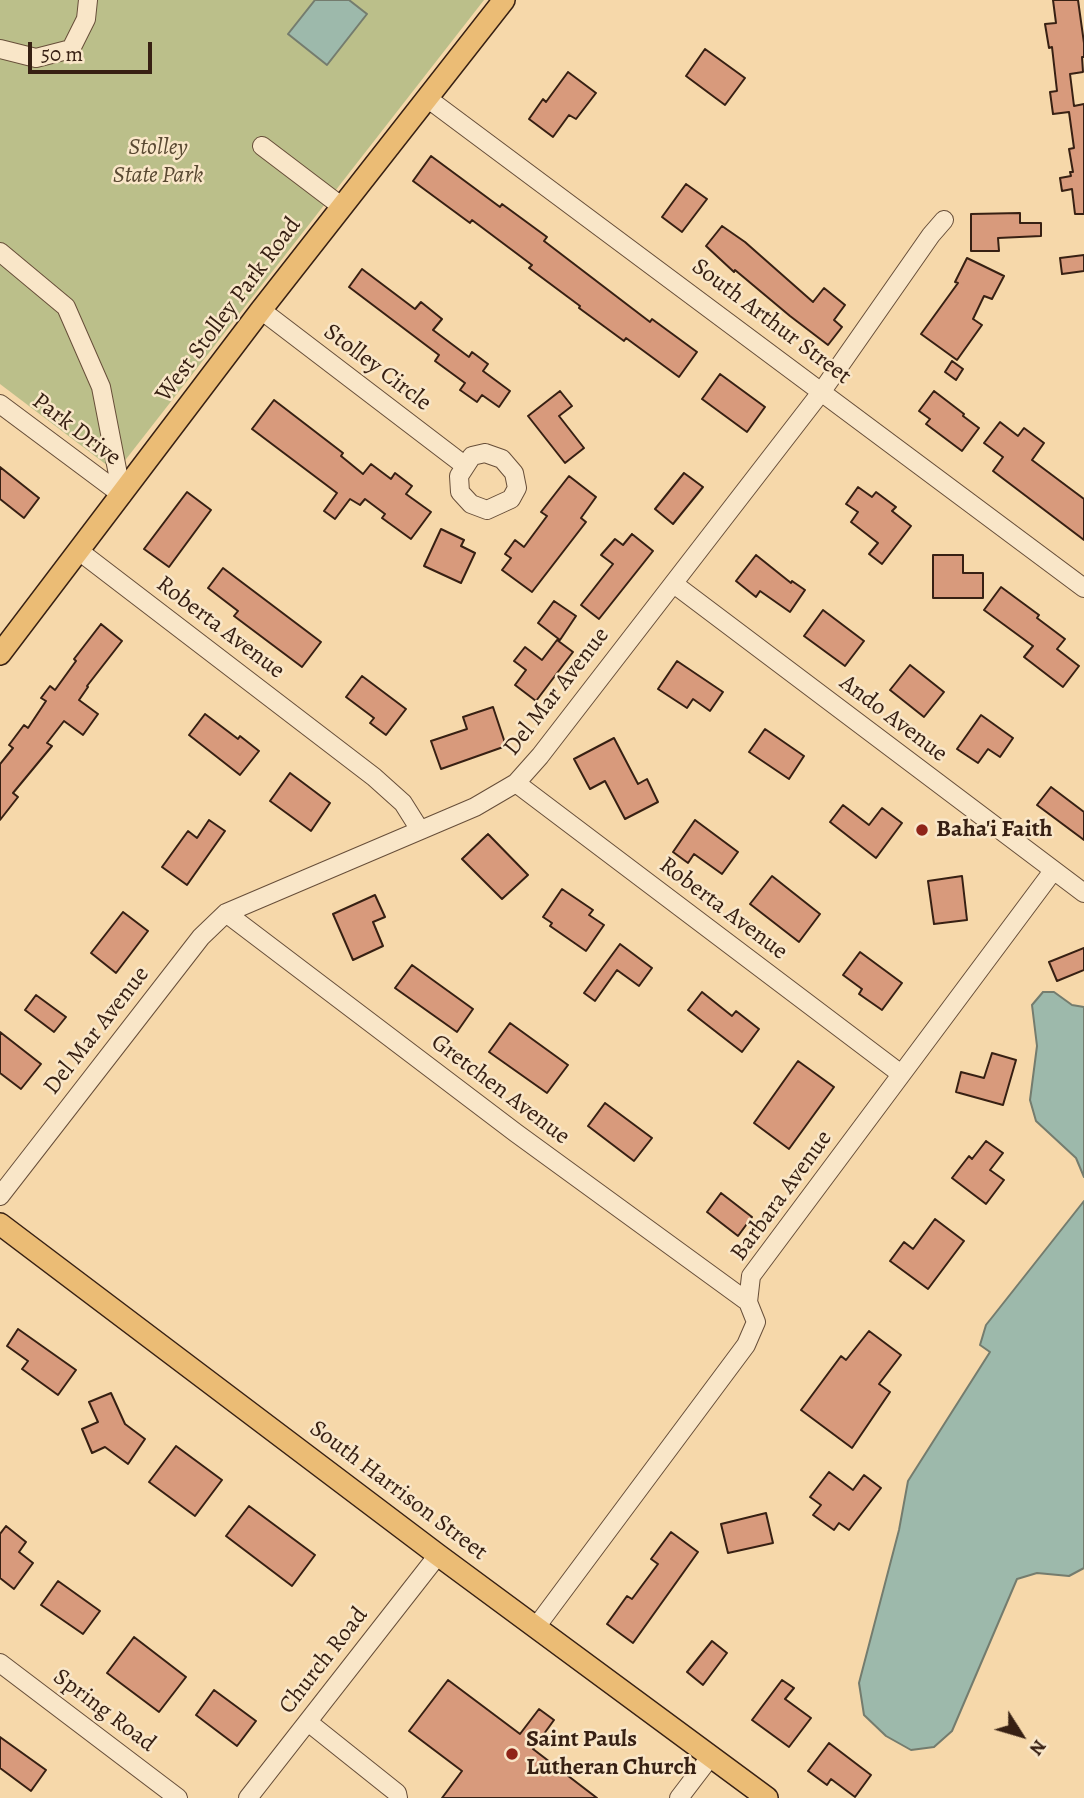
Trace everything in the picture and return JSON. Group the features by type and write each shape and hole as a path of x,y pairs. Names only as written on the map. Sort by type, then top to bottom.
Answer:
{"main road":[{"name":"West Stolley Park Road","path":"0,654 341,206 504,0"},
{"name":"South Harrison Street","path":"0,1224 438,1555 767,1798"}],"street":[{"path":"0,49 36,58 71,49 86,19 88,0"},
{"name":"South Arthur Street","path":"427,98 1084,588"},
{"path":"262,146 341,206"},
{"name":"Del Mar Avenue","path":"0,1196 201,937 226,912 475,807 516,782 540,756 822,391 944,220"},
{"path":"0,252 66,307 101,387 122,495"},
{"name":"Stolley Circle","path":"261,310 464,465"},
{"name":"Park Drive","path":"0,404 122,495"},
{"name":"Roberta Avenue","path":"79,551 374,777 403,803 420,830"},
{"name":"Ando Avenue","path":"674,584 1084,893"},
{"name":"Roberta Avenue","path":"516,782 901,1074"},
{"name":"Barbara Avenue","path":"536,1627 746,1345 756,1321 748,1302 751,1276 1053,871"},
{"name":"Gretchen Avenue","path":"226,912 516,1133 748,1302"},
{"name":"Church Road","path":"248,1798 438,1555"},
{"name":"Spring Road","path":"0,1663 178,1798"},
{"path":"307,1722 397,1793 398,1798"},
{"path":"679,1798 711,1756"}],"green space":[{"name":"Stolley State Park","path":"0,0 484,0 116,472 0,384"}],"shaded area":[{"path":"315,0 349,0 367,14 327,65 288,34"},
{"path":"1043,992 1054,992 1072,1005 1084,1007 1084,1177 1076,1158 1036,1121 1030,1100 1037,1046 1032,1005"},
{"path":"1084,1201 1084,1568 1069,1576 1037,1573 1017,1579 952,1731 934,1747 911,1750 886,1736 864,1715 859,1683 899,1530 908,1481 990,1352 980,1345 986,1325"}],"building":[{"path":"1053,0 1078,0 1084,43 1083,72 1070,74 1074,106 1084,104 1084,214 1075,214 1072,189 1062,191 1060,178 1071,176 1070,172 1073,172 1069,149 1074,148 1069,112 1053,114 1050,92 1057,91 1052,47 1049,48 1045,24 1056,23"},
{"path":"705,49 745,78 725,105 686,76"},
{"path":"568,72 596,93 576,119 569,115 553,137 529,119 543,99 546,102"},
{"path":"431,156 500,207 502,204 547,237 544,241 650,322 652,319 697,352 679,377 579,308 580,306 529,268 532,265 472,220 470,223 413,181"},
{"path":"686,184 707,199 682,232 662,217"},
{"path":"1020,213 1020,223 1041,223 1041,236 998,238 999,251 971,251 971,214"},
{"path":"722,226 745,242 813,302 824,288 845,305 834,320 842,327 828,345 735,270 734,272 706,246"},
{"path":"1084,255 1084,271 1062,274 1060,258"},
{"path":"967,258 1004,276 992,299 984,296 973,319 982,325 957,360 921,334 958,283 955,282"},
{"path":"362,269 415,309 421,302 442,319 433,330 469,357 472,352 488,364 483,371 510,391 499,407 482,395 477,402 460,390 465,383 435,361 439,355 349,287"},
{"path":"952,361 963,369 956,380 945,372"},
{"path":"720,374 765,407 747,432 702,399"},
{"path":"560,391 572,406 559,416 584,448 565,463 528,416"},
{"path":"934,391 979,428 962,451 926,424 930,419 919,411"},
{"path":"274,400 343,453 341,456 363,474 371,464 391,479 395,473 412,486 406,494 431,512 411,539 382,518 385,514 365,499 360,505 350,499 335,519 324,511 337,493 252,429"},
{"path":"1000,422 1018,436 1024,428 1044,443 1032,460 1084,499 1084,540 993,471 1003,457 984,443"},
{"path":"0,467 39,498 24,518 0,499"},
{"path":"684,473 703,487 673,524 655,509"},
{"path":"569,476 596,497 581,518 586,522 532,592 502,570 511,558 505,554 515,540 524,547 547,516 541,512"},
{"path":"858,487 872,497 876,492 896,507 892,511 911,526 882,564 869,554 878,543 851,522 858,512 846,504"},
{"path":"187,492 211,510 169,567 144,549"},
{"path":"441,529 464,540 461,546 475,553 461,583 424,566"},
{"path":"632,534 653,551 599,619 581,605 613,564 601,555 615,539 623,545"},
{"path":"756,555 791,583 792,581 805,590 790,612 760,591 756,597 736,581"},
{"path":"933,555 963,555 963,573 983,573 983,598 933,598"},
{"path":"223,568 321,642 302,667 234,616 238,611 208,588"},
{"path":"1001,587 1039,615 1037,618 1065,639 1057,649 1079,666 1063,687 1024,657 1033,646 984,610"},
{"path":"554,601 576,616 560,640 538,623"},
{"path":"823,610 864,641 845,666 804,636"},
{"path":"101,624 122,641 79,700 98,714 83,735 64,721 47,743 52,746 13,793 18,797 0,820 0,764 13,748 9,745 24,725 28,728 46,701 41,698 50,686 55,690 76,661 74,659"},
{"path":"557,640 573,652 536,701 515,685 526,670 514,661 525,647 542,660"},
{"path":"677,661 723,692 710,711 693,699 687,708 658,689"},
{"path":"910,665 944,692 924,717 890,690"},
{"path":"362,676 406,709 386,735 370,723 374,718 346,697"},
{"path":"493,707 506,746 441,769 431,741 467,729 463,717"},
{"path":"205,714 259,751 240,775 189,735"},
{"path":"981,715 1013,738 1000,757 988,749 978,763 957,749"},
{"path":"765,729 804,756 789,779 749,752"},
{"path":"614,738 638,784 647,779 658,802 625,819 605,781 590,789 574,759"},
{"path":"290,773 330,803 311,831 270,801"},
{"path":"1051,787 1084,812 1084,840 1037,805"},
{"path":"843,805 869,825 882,808 902,823 876,858 830,822"},
{"path":"209,820 225,831 187,885 162,867 188,831 197,838"},
{"path":"695,820 738,852 722,874 694,854 688,863 673,852"},
{"path":"488,834 528,875 502,899 462,859"},
{"path":"772,876 820,914 799,942 750,904"},
{"path":"962,876 967,920 934,924 928,881"},
{"path":"562,889 593,910 589,915 604,925 586,951 550,926 552,923 543,917"},
{"path":"375,895 385,917 373,922 383,946 353,960 333,914"},
{"path":"123,912 148,931 116,973 91,953"},
{"path":"620,944 652,968 639,986 617,970 595,1001 584,993"},
{"path":"1084,948 1084,970 1057,981 1049,962"},
{"path":"860,952 902,983 882,1010 859,994 862,989 843,975"},
{"path":"412,965 473,1009 457,1032 395,988"},
{"path":"702,992 732,1016 736,1011 759,1029 742,1052 688,1010"},
{"path":"36,995 66,1017 54,1032 25,1010"},
{"path":"510,1023 568,1065 547,1093 489,1052"},
{"path":"0,1032 41,1064 21,1089 0,1073"},
{"path":"992,1053 1016,1060 1003,1105 956,1092 961,1072 984,1078"},
{"path":"798,1061 834,1087 789,1149 754,1123"},
{"path":"605,1103 652,1138 634,1161 588,1126"},
{"path":"986,1141 1003,1153 990,1170 1004,1180 986,1204 952,1178 969,1156 972,1159"},
{"path":"721,1193 752,1217 738,1236 707,1212"},
{"path":"935,1219 964,1241 928,1289 890,1261 904,1242 913,1249"},
{"path":"18,1329 76,1370 58,1395 22,1369 28,1361 7,1346"},
{"path":"869,1331 901,1355 879,1384 890,1392 852,1448 801,1410 841,1356 846,1360"},
{"path":"111,1393 125,1424 145,1439 128,1464 105,1447 92,1453 82,1429 98,1422 89,1402"},
{"path":"176,1446 222,1480 195,1516 149,1482"},
{"path":"829,1472 853,1490 864,1475 881,1488 849,1530 839,1523 834,1530 813,1515 821,1505 810,1497"},
{"path":"249,1506 315,1555 292,1586 226,1536"},
{"path":"766,1513 773,1543 728,1553 721,1524"},
{"path":"6,1526 26,1542 19,1552 33,1563 14,1589 0,1578 0,1534"},
{"path":"671,1532 698,1552 633,1643 607,1624 627,1596 632,1599 658,1564 651,1559"},
{"path":"58,1581 100,1611 83,1634 41,1605"},
{"path":"134,1637 186,1677 159,1712 107,1673"},
{"path":"712,1641 727,1653 703,1685 687,1672"},
{"path":"448,1680 520,1734 539,1709 554,1720 533,1749 597,1798 442,1798 462,1771 409,1731"},
{"path":"782,1680 794,1688 785,1699 811,1718 789,1747 752,1720"},
{"path":"214,1690 256,1721 237,1746 196,1715"},
{"path":"0,1737 46,1770 31,1791 0,1768"},
{"path":"829,1743 871,1775 855,1797 831,1779 827,1785 808,1771"}],"place":[{"name":"Baha'i Faith","path":"922,830"},
{"name":"Saint Pauls Lutheran Church","path":"512,1754"}]}
